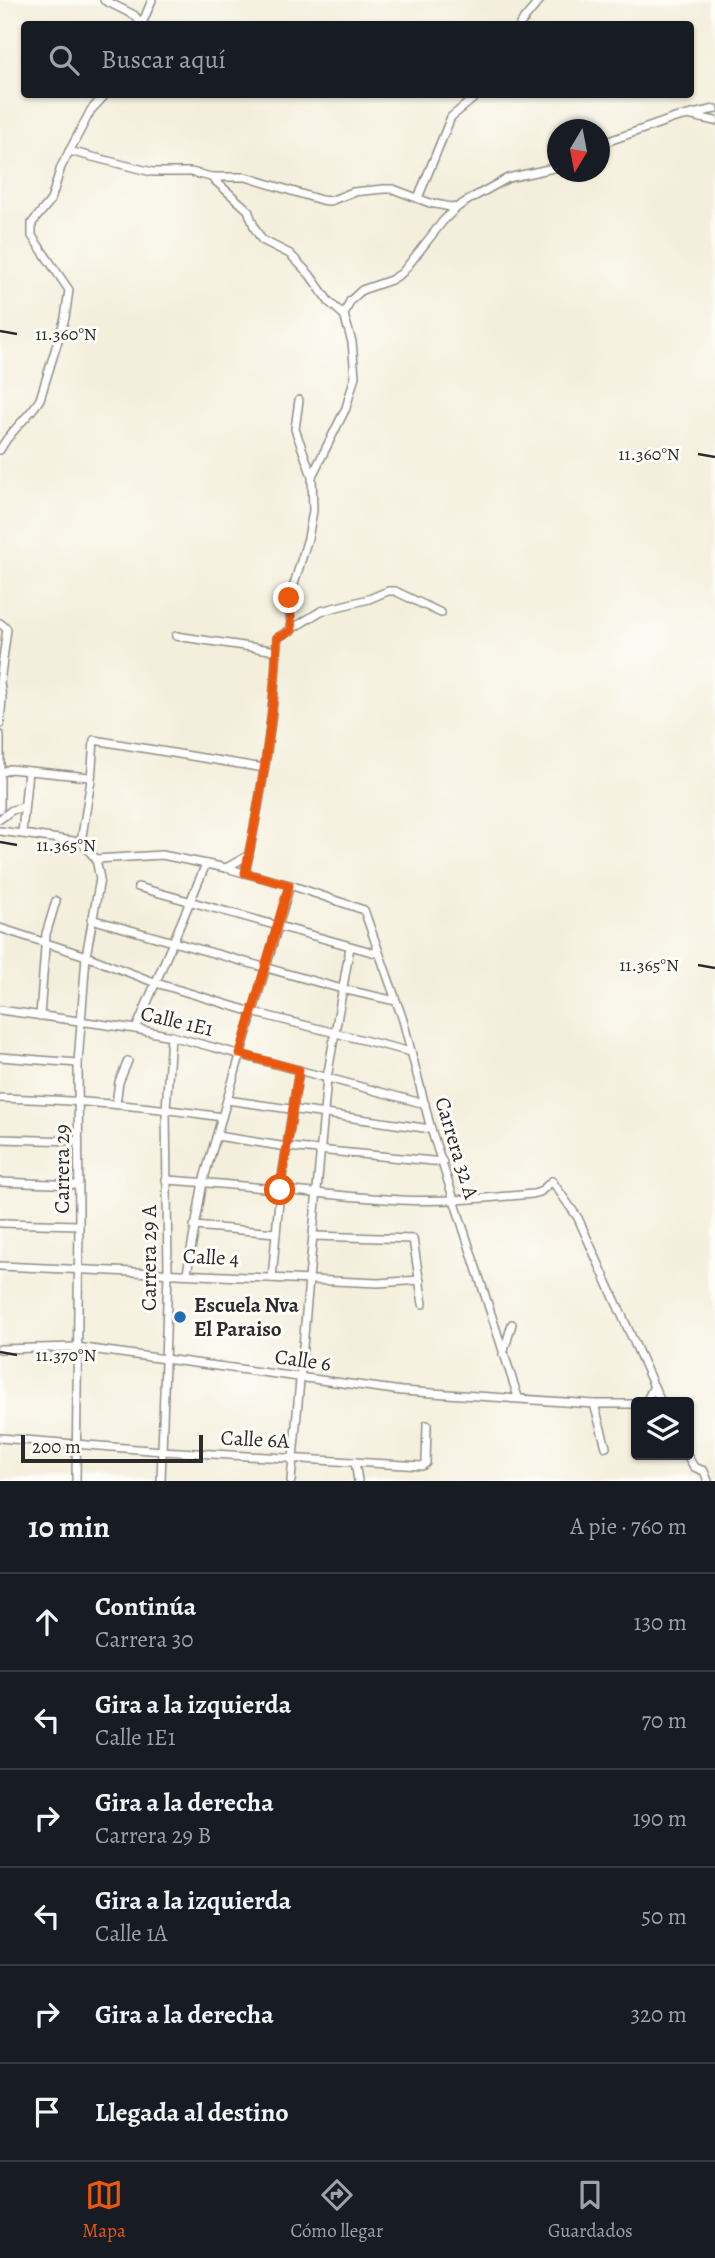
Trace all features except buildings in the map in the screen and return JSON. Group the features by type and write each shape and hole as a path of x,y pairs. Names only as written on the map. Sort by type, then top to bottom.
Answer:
{"street":[{"path":"104,0 134,15 139,21"},
{"path":"143,21 152,0"},
{"path":"522,21 540,0"},
{"path":"0,450 9,433 34,410 40,399 65,318 69,290 32,236 32,223 51,200 56,180 69,151 94,104 101,98"},
{"path":"418,198 451,117 474,98"},
{"path":"610,141 675,118 715,109"},
{"path":"690,115 715,121"},
{"path":"69,151 152,172 246,177 321,200 330,201 353,192 384,188 430,203 456,208"},
{"path":"344,315 350,301 362,290 391,280 402,273 456,208 508,178 547,169"},
{"path":"211,177 248,210 258,236 290,254 310,275 329,302 344,315 352,342 355,376 346,408 312,475"},
{"path":"292,630 288,604 309,538 313,511 312,475 295,429 299,400"},
{"path":"245,873 264,768 277,638 313,615 388,591 441,613"},
{"path":"0,624 7,629 1,658 0,724"},
{"path":"176,636 277,651"},
{"path":"0,735 0,809"},
{"path":"81,842 94,740 264,768"},
{"path":"0,773 10,769 89,777"},
{"path":"22,833 28,771"},
{"path":"0,819 12,810 24,807"},
{"path":"0,831 81,842 96,859 162,855 289,885 204,1182 187,1273"},
{"path":"226,868 249,855"},
{"name":"Carrera 29","path":"76,1481 78,1063 86,956 100,879 96,859"},
{"path":"136,1029 206,864"},
{"name":"Carrera 32 A","path":"289,885 364,910 396,1001 431,1129 518,1397"},
{"path":"138,887 379,954"},
{"path":"40,1016 46,934 56,901"},
{"path":"92,919 342,989 396,1001"},
{"path":"0,928 86,956 156,983 252,1012 411,1052"},
{"path":"291,1481 319,1150 333,1033 350,947"},
{"name":"Calle 1E1","path":"0,1010 171,1036 425,1104"},
{"name":"Carrera 29 A","path":"161,1481 168,1273 166,1109 171,1036"},
{"path":"0,1058 78,1063"},
{"path":"116,1104 119,1082 128,1061"},
{"path":"272,1278 280,1190 299,1070"},
{"path":"0,1098 79,1100 222,1118"},
{"path":"227,1100 431,1129"},
{"path":"217,1136 287,1147 443,1162"},
{"path":"0,1139 78,1141"},
{"path":"166,1180 401,1200 454,1200 536,1194 552,1181 578,1218 658,1397"},
{"path":"0,1182 78,1185"},
{"path":"0,1223 79,1225"},
{"path":"194,1226 276,1233"},
{"path":"313,1236 414,1240 423,1304"},
{"name":"Calle 4","path":"0,1266 378,1283 420,1280"},
{"path":"503,1355 512,1324"},
{"name":"Calle 6","path":"0,1349 76,1347 402,1391 631,1404"},
{"path":"648,1397 653,1388"},
{"path":"594,1404 606,1447"},
{"name":"Calle 6A","path":"0,1438 162,1451 424,1465 427,1424"},
{"path":"690,1460 694,1467 704,1471 708,1481"},
{"path":"355,1462 358,1481"}],"place":[{"name":"Escuela Nva El Paraiso","path":"180,1317"}],"route":[{"path":"280,1190 299,1070 240,1054 289,885 245,873 253,841 266,756 277,638 292,630 289,598"}]}
